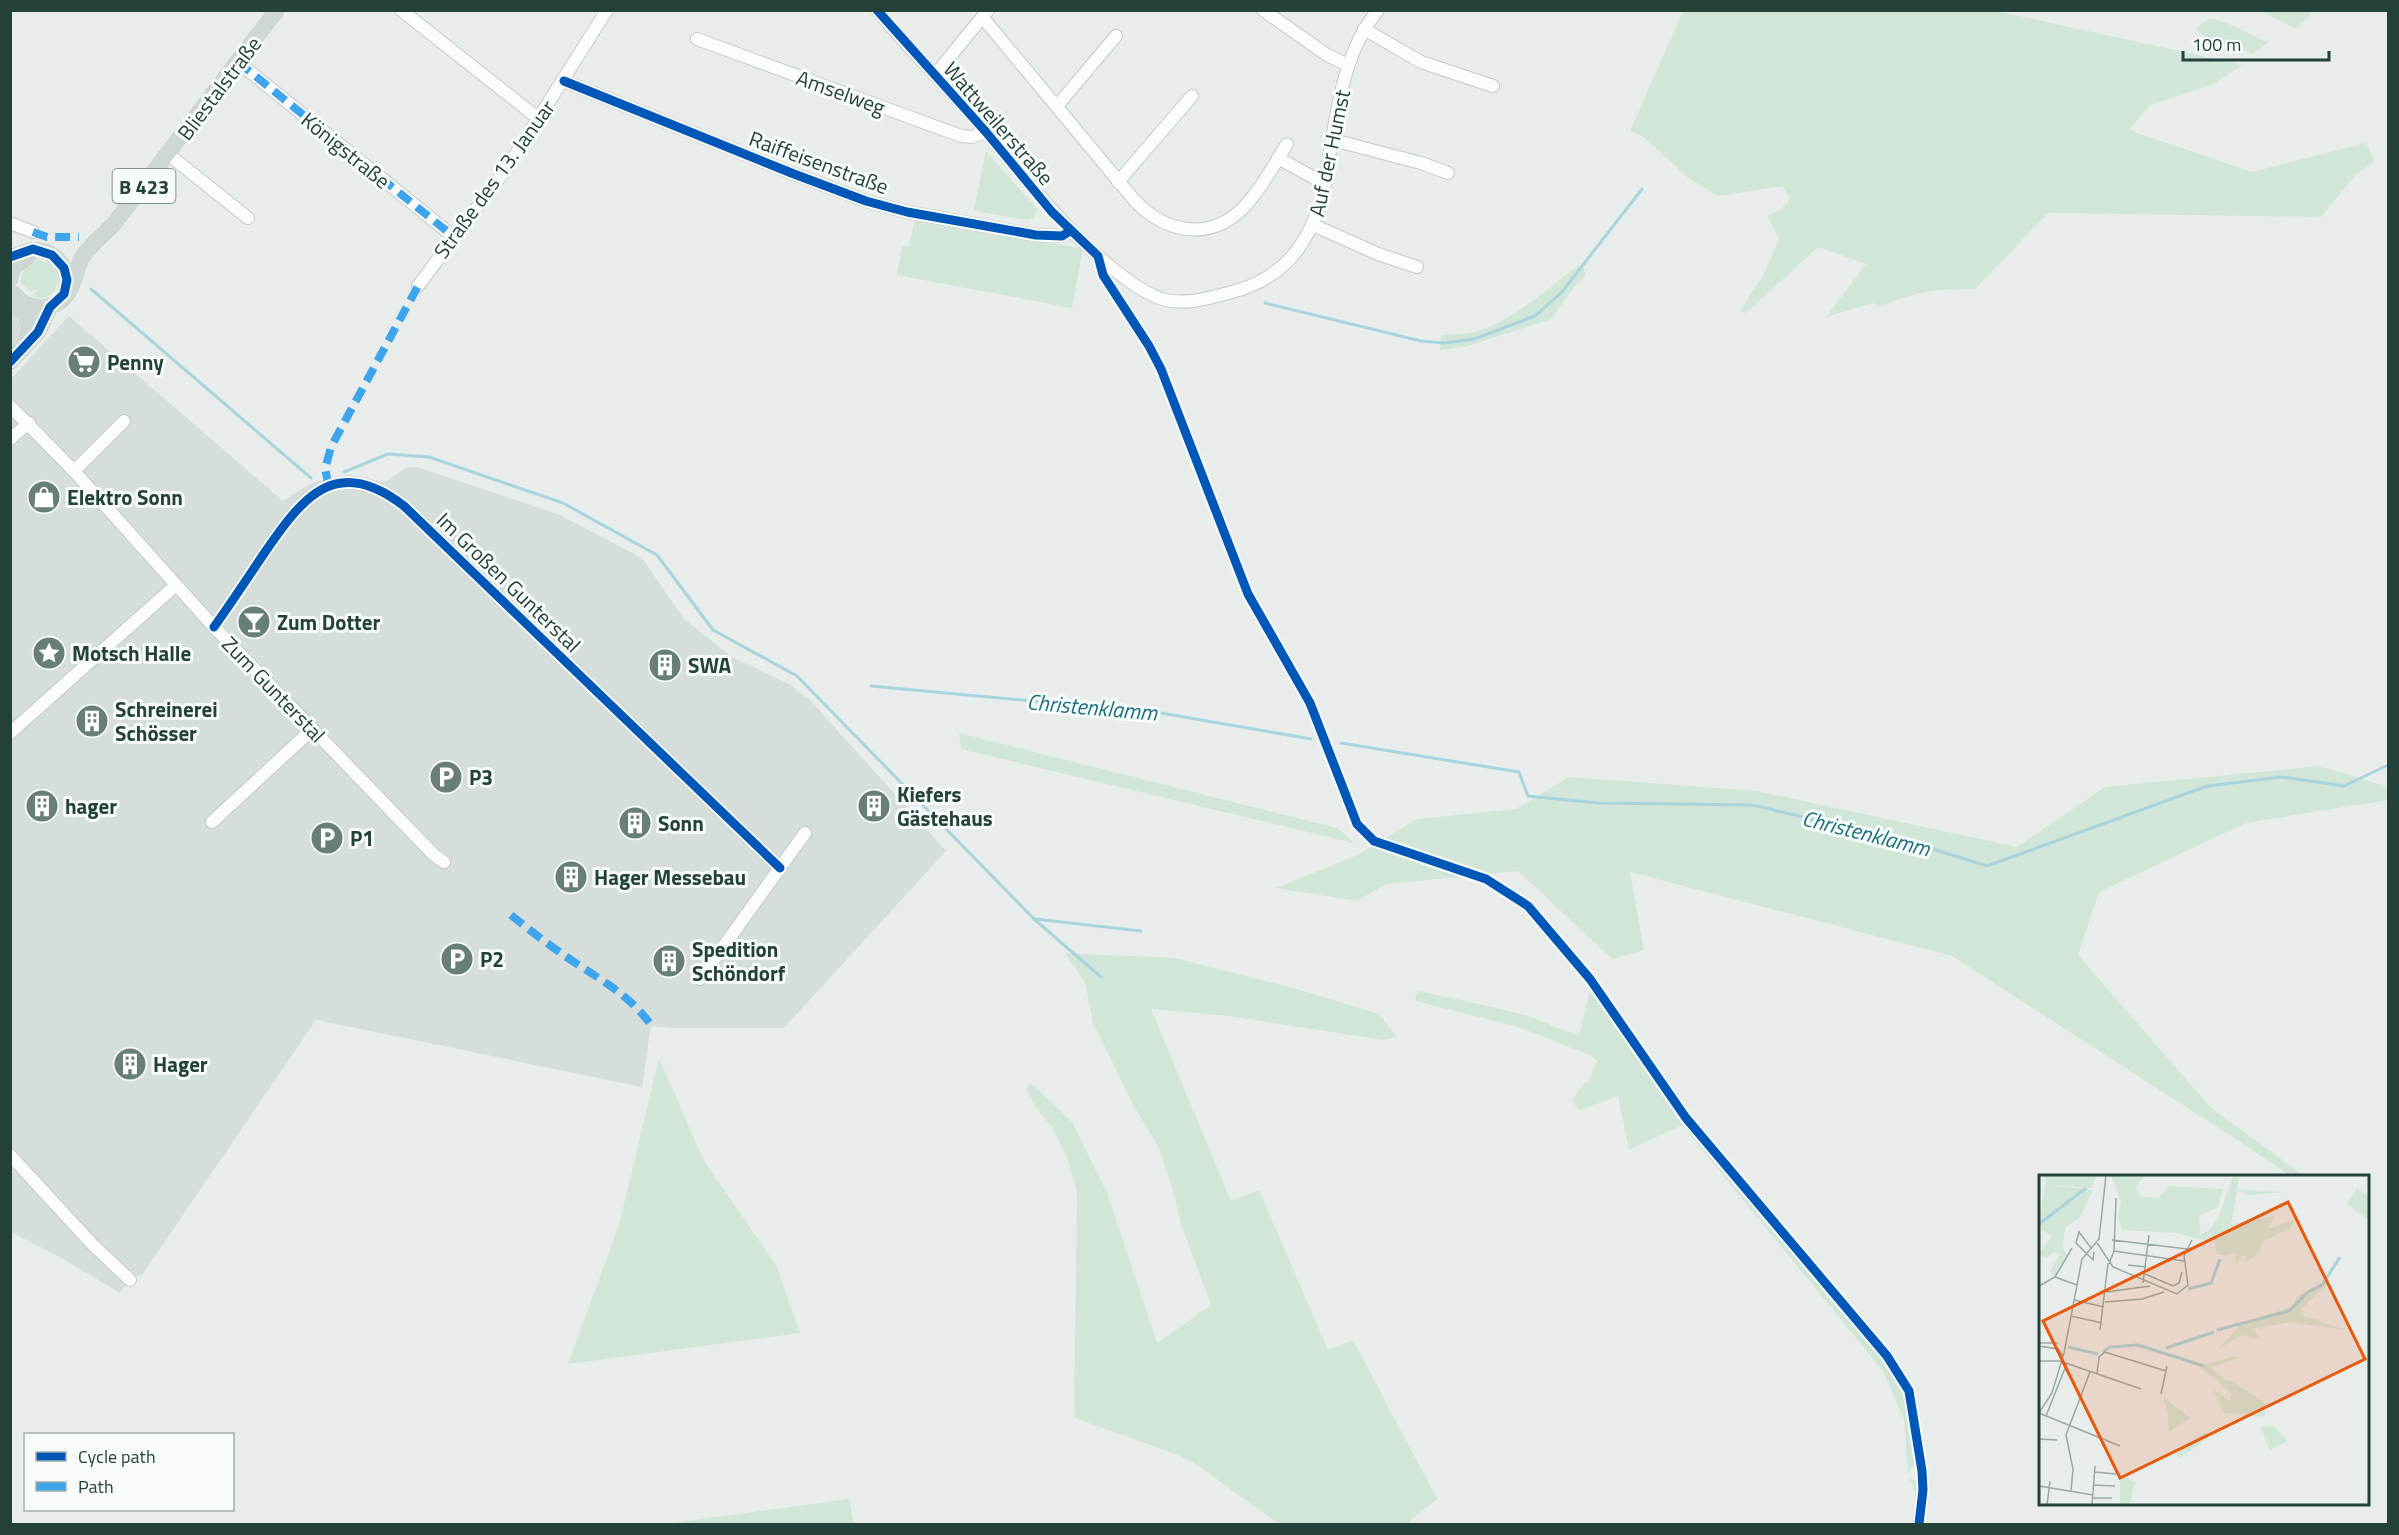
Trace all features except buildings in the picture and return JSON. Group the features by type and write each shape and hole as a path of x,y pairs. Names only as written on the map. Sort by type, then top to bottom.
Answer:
{"main road":[{"name":"Bliestalstraße","path":"90,246 113,225 277,10"},
{"name":"B 423","path":"10,257 33,249 47,253 66,254 90,246"},
{"name":"B 423","path":"55,303 68,294 76,269 90,246"},
{"name":"B 423","path":"11,285 13,268 19,261 47,253"},
{"path":"10,362 38,332 67,286 67,274 61,262 47,253"},
{"path":"11,285 25,305 32,308 55,303"},
{"path":"11,285 30,322 30,330 24,347"}],"street":[{"path":"401,10 539,119"},
{"name":"Straße des 13. Januar","path":"418,286 509,165 607,10"},
{"name":"Wattweilerstraße","path":"877,10 986,132 1070,231 1098,256"},
{"path":"1263,10 1327,55 1348,65"},
{"name":"Auf der Humst","path":"1098,256 1139,288 1159,298 1178,302 1205,300 1254,285 1274,275 1284,266 1313,225 1326,184 1348,65 1364,29 1378,10"},
{"path":"935,75 985,14 1057,106 1148,215 1175,228 1208,227 1225,221 1240,210 1287,144"},
{"path":"1364,29 1421,62 1493,86"},
{"path":"1057,106 1116,36"},
{"name":"Amselweg","path":"697,39 961,136 972,137 986,132"},
{"name":"Königstraße","path":"238,62 454,237"},
{"name":"Raiffeisenstraße","path":"564,81 866,201 907,212 1042,236 1062,236 1070,231"},
{"path":"1119,182 1192,96"},
{"path":"1334,140 1421,163 1448,173"},
{"path":"168,154 248,218"},
{"path":"1278,158 1326,184"},
{"path":"10,223 33,232"},
{"path":"1313,225 1378,254 1418,267"},
{"name":"Zum Gunterstal","path":"10,406 74,471 214,627 434,855 444,862"},
{"path":"74,471 124,421"},
{"path":"10,439 28,423"},
{"name":"Im Großen Gunterstal","path":"214,627 280,530 305,500 317,492 342,482 371,485 388,493 404,506 780,868"},
{"path":"10,733 176,585"},
{"path":"212,822 305,736 310,725"},
{"path":"700,979 806,833"},
{"path":"10,1155 92,1244 130,1280"}],"shaded area":[{"path":"10,302 24,328 19,340 11,350"},
{"path":"69,316 283,501 308,485 329,478 349,475 385,482 407,467 417,467 560,515 642,558 684,619 732,657 791,685 812,702 946,851 784,1028 651,1026 642,1087 316,1020 142,1275 130,1280 120,1293 58,1256 11,1232 10,380"}],"green space":[{"path":"1992,10 2243,65 2213,84 2150,105 2129,130 2252,172 2366,143 2375,161 2356,174 2321,217 2048,213 1975,289 1926,292 1904,297 1879,307 1873,303 1826,317 1866,264 1818,247 1746,313 1740,311 1764,274 1779,239 1767,216 1780,210 1788,202 1789,196 1783,186 1718,196 1687,177 1644,137 1630,131 1683,11"},
{"path":"2260,11 2314,11 2296,29"},
{"path":"2210,18 2234,26 2268,43 2252,54 2235,45 2208,38 2196,28"},
{"path":"986,151 1038,210 1033,218 1027,220 979,212 974,209"},
{"path":"915,218 1083,249 1072,308 897,275 902,246 909,247"},
{"path":"37,260 51,264 59,276 55,291 47,297 34,298 32,295 38,291 36,289 31,292 20,282 24,267"},
{"path":"1578,265 1584,269 1586,275 1574,287 1551,319 1465,347 1440,350 1441,335 1475,332 1503,320 1530,303"},
{"path":"959,733 1337,828 1354,843 961,749"},
{"path":"2320,766 2388,787 2388,800 2246,823 2099,892 2078,955 2211,1108 2303,1175 2288,1175 1952,956 1630,872 1644,950 1612,959 1518,871 1386,884 1357,901 1276,888 1355,856 1417,819 1516,809 1569,777 1757,791 2017,847 2105,787"},
{"path":"1065,953 1175,958 1297,989 1379,1014 1397,1037 1384,1040 1228,1016 1151,1009 1231,1201 1259,1190 1328,1350 1353,1340 1437,1499 1412,1519 1410,1524 1279,1524 1196,1464 1178,1455 1075,1418 1077,1191 1066,1155 1052,1127 1036,1108 1026,1089 1031,1083 1072,1122 1107,1193 1157,1343 1211,1305 1180,1221 1173,1189 1159,1148 1135,1108 1093,1023 1085,982"},
{"path":"1573,958 1687,1121 1867,1334 1893,1368 1904,1390 1914,1438 1917,1462 1908,1473 1904,1420 1883,1371 1682,1125 1629,1150 1618,1096 1579,1111 1572,1100 1589,1080 1597,1061 1590,1055 1518,1027 1416,1001 1415,996 1419,991 1514,1012 1567,1031 1580,1033 1590,989 1569,961"},
{"path":"659,1058 703,1159 777,1267 800,1333 568,1364 619,1225"},
{"path":"1909,1479 1915,1481 1920,1491 1917,1524 1911,1524 1915,1495"},
{"path":"849,1499 854,1524 664,1524"}],"waterway":[{"path":"1265,303 1421,341 1444,343 1474,339 1535,316 1562,292 1642,189"},
{"path":"91,289 311,478"},
{"path":"344,472 388,454 429,457 563,503 657,555 713,630 797,676 1034,919 1101,977"},
{"name":"Christenklamm","path":"871,686 1161,713 1311,739"},
{"name":"Christenklamm","path":"1341,743 1519,772 1528,796 1597,803 1753,805 1923,846 1987,866 2207,786 2282,777 2344,786 2388,765"},
{"path":"1035,919 1141,931"}],"marked path":[{"path":"238,62 454,237"},
{"path":"33,232 47,237 79,237"},
{"path":"329,486 325,469 331,447 418,286"},
{"path":"511,915 617,991 635,1006 651,1025"}],"cycle path":[{"path":"877,10 986,132 1052,212 1098,256 1103,275 1149,346 1161,369 1248,594 1310,703 1357,824 1374,841 1486,879 1528,906 1590,979 1686,1118 1887,1356 1909,1391 1922,1471 1923,1490 1919,1524"},
{"path":"564,81 866,201 907,212 1036,235 1062,236 1070,231"},
{"path":"10,257 33,249 52,255 64,268 67,280 64,294 50,307 38,332 10,362"},
{"path":"214,627 277,534 307,500 322,489 339,483 358,483 380,491 404,506 780,868"}],"place":[{"name":"Penny","path":"84,362"},
{"name":"Elektro Sonn","path":"44,497"},
{"name":"Zum Dotter","path":"254,622"},
{"name":"Motsch Halle","path":"49,653"},
{"name":"SWA","path":"665,665"},
{"name":"Schreinerei Schösser","path":"92,721"},
{"name":"P3","path":"446,777"},
{"name":"hager","path":"42,806"},
{"name":"Kiefers Gästehaus","path":"874,806"},
{"name":"Sonn","path":"635,823"},
{"name":"P1","path":"327,838"},
{"name":"Hager Messebau","path":"571,877"},
{"name":"P2","path":"457,959"},
{"name":"Spedition Schöndorf","path":"669,961"},
{"name":"Hager","path":"130,1064"}]}
